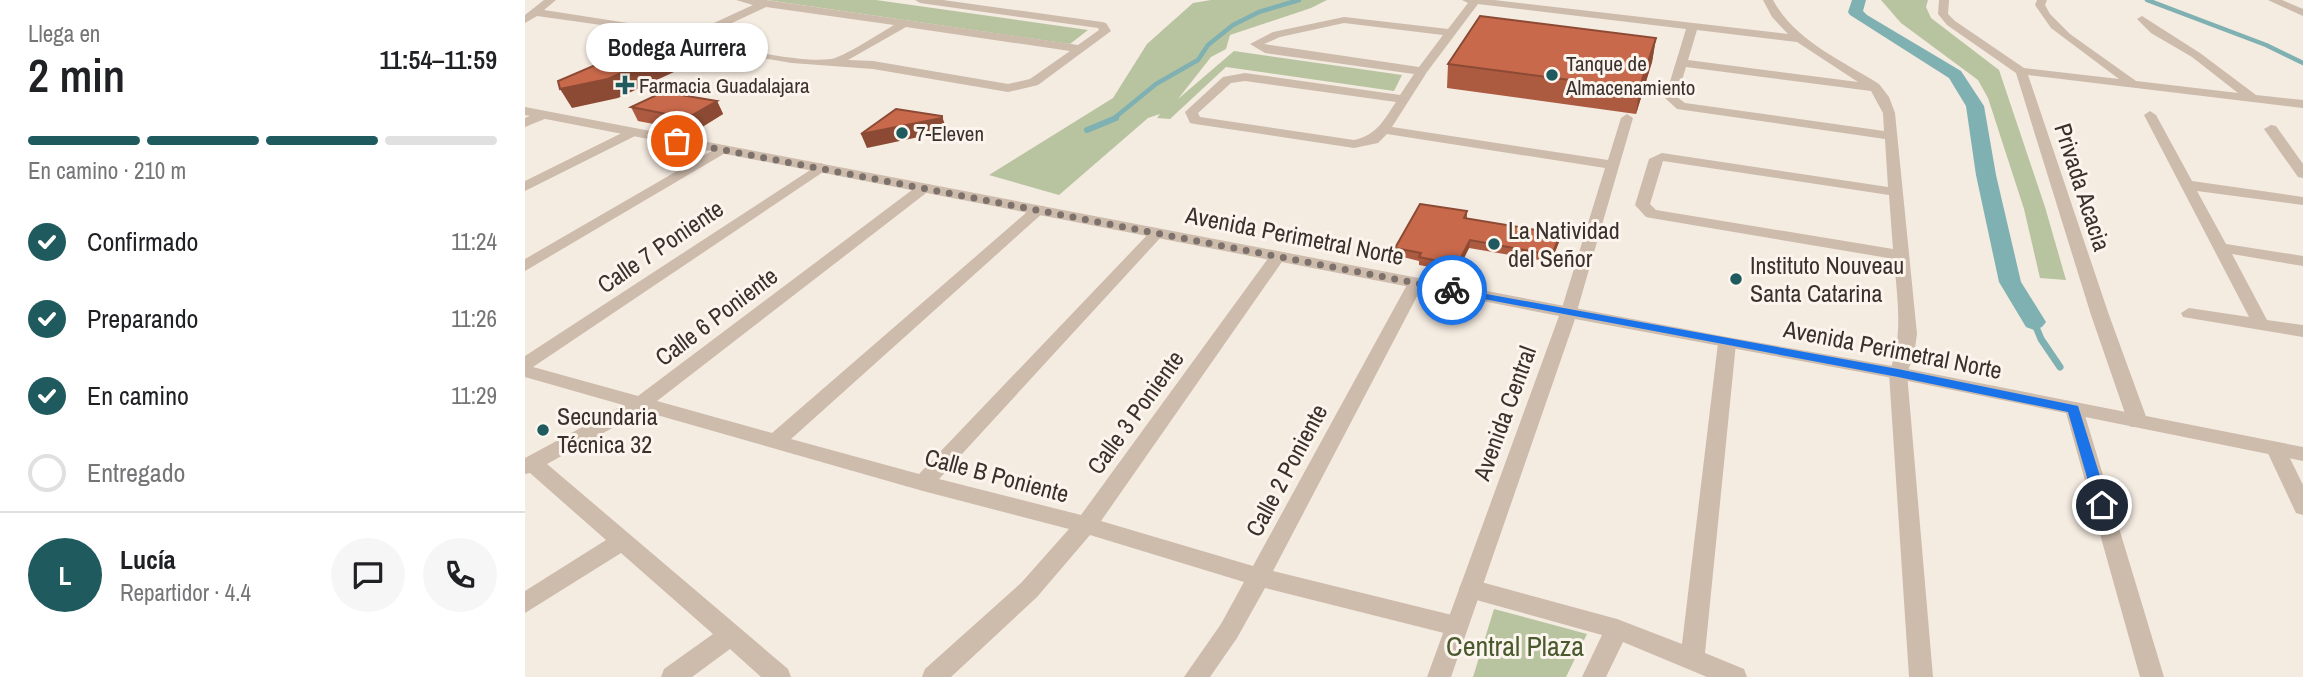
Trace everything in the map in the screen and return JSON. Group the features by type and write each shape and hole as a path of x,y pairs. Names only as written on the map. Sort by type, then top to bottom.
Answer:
{"street":[{"path":"530,16 551,0"},
{"path":"741,0 1080,50"},
{"path":"530,16 694,36 720,48 792,60 888,67 1008,88 1034,82 1105,31 1105,27 920,0"},
{"path":"1468,0 1798,39"},
{"path":"1763,0 1798,39 1875,87 1883,97 1889,113 1908,334 1905,355 1898,373 1921,677"},
{"path":"1944,0 1943,14 1951,23 2021,71 2303,104"},
{"path":"2042,0 2040,5 2049,24 2116,68 2132,83"},
{"path":"2273,0 2303,13"},
{"path":"1403,99 1256,77 1234,78 1221,84 1191,112 1191,117 1195,120 1341,142 1366,143 1384,130 1422,71 1475,1"},
{"path":"694,36 765,4"},
{"path":"2142,19 2155,31 2196,55 2251,97"},
{"path":"1422,71 1257,47 1258,41 1270,36 1344,20 1450,33"},
{"path":"834,63 904,24"},
{"path":"1692,27 1671,98 1673,102 1681,106 1891,136"},
{"path":"1681,63 1875,87"},
{"name":"Privada Acacia","path":"2021,71 2101,318 2138,422"},
{"name":"Avenida Perimetral Norte","path":"525,111 1727,343 1898,373 2303,454"},
{"path":"525,123 542,115"},
{"path":"2150,115 2261,324"},
{"name":"Avenida Central","path":"1439,677 1569,311 1627,118"},
{"path":"2271,129 2303,174"},
{"path":"1384,130 1614,165"},
{"path":"525,187 632,132"},
{"path":"525,265 722,149"},
{"path":"1896,192 1662,157 1656,159 1641,205 1651,214 1901,255"},
{"name":"Calle 7 Poniente","path":"525,364 821,167"},
{"path":"2188,185 2303,201"},
{"name":"Calle 6 Poniente","path":"528,465 641,404 925,187"},
{"path":"777,440 1039,209"},
{"path":"923,483 1157,233"},
{"path":"2222,248 2303,261"},
{"name":"Calle 3 Poniente","path":"934,677 1029,590 1086,525 1278,257"},
{"name":"Calle 2 Poniente","path":"1196,677 1229,631 1416,283"},
{"path":"2189,313 2303,331"},
{"path":"1692,658 1727,343"},
{"name":"Calle B Poniente","path":"525,371 923,483 1086,525 1259,577 1456,626"},
{"path":"2074,409 2152,677"},
{"path":"2276,449 2303,507"},
{"path":"528,465 779,677"},
{"path":"525,603 621,542"},
{"path":"1470,589 1617,629 1735,677"},
{"path":"1594,677 1617,629"},
{"path":"673,677 729,636"}],"green space":[{"path":"767,0 876,0 1088,30 1070,44"},
{"path":"1211,0 1327,0 1230,35 1226,49 1211,57 1178,99 1234,51 1402,75 1394,91 1226,67 1170,119 1157,118 1160,114 1148,118 1059,195 989,175 1113,98 1147,44 1193,3"},
{"path":"1881,0 1928,0 1926,7 1931,18 1999,70 2045,207 2066,280 2040,278 2024,209 1988,98 1978,80 1901,23"},
{"name":"Central Plaza","path":"1494,609 1587,634 1566,677 1473,677"}],"building":[{"path":"1480,16 1656,38 1639,89 1448,64"},
{"path":"635,48 664,53 608,79 560,89 558,81"},
{"path":"663,92 717,101 687,118 631,107"},
{"path":"896,109 942,116 942,118 861,134"},
{"path":"1420,204 1467,211 1464,218 1560,234 1552,255 1470,240 1457,265 1419,257 1421,253 1395,248"}],"waterway":[{"path":"1113,119 1156,84 1198,60 1208,45 1233,25 1259,12 1299,0"},
{"path":"1859,0 1855,12 1955,75 1975,106 1986,175 2010,282 2034,322"},
{"path":"2147,0 2266,45 2303,63"},
{"path":"1087,130 1113,119"},
{"path":"2034,322 2041,339 2060,367"}],"way so far":[{"path":"677,141 1452,290"}],"place":[{"name":"Tanque de Almacenamiento","path":"1552,75"},
{"name":"Farmacia Guadalajara","path":"625,85"},
{"name":"7-Eleven","path":"902,133"},
{"name":"Bodega Aurrera","path":"677,141"},
{"name":"La Natividad del Señor","path":"1494,244"},
{"name":"Instituto Nouveau Santa Catarina","path":"1736,279"},
{"name":"Secundaria Técnica 32","path":"543,430"}],"route":[{"path":"1452,290 1898,373 2074,409 2102,505"}]}
